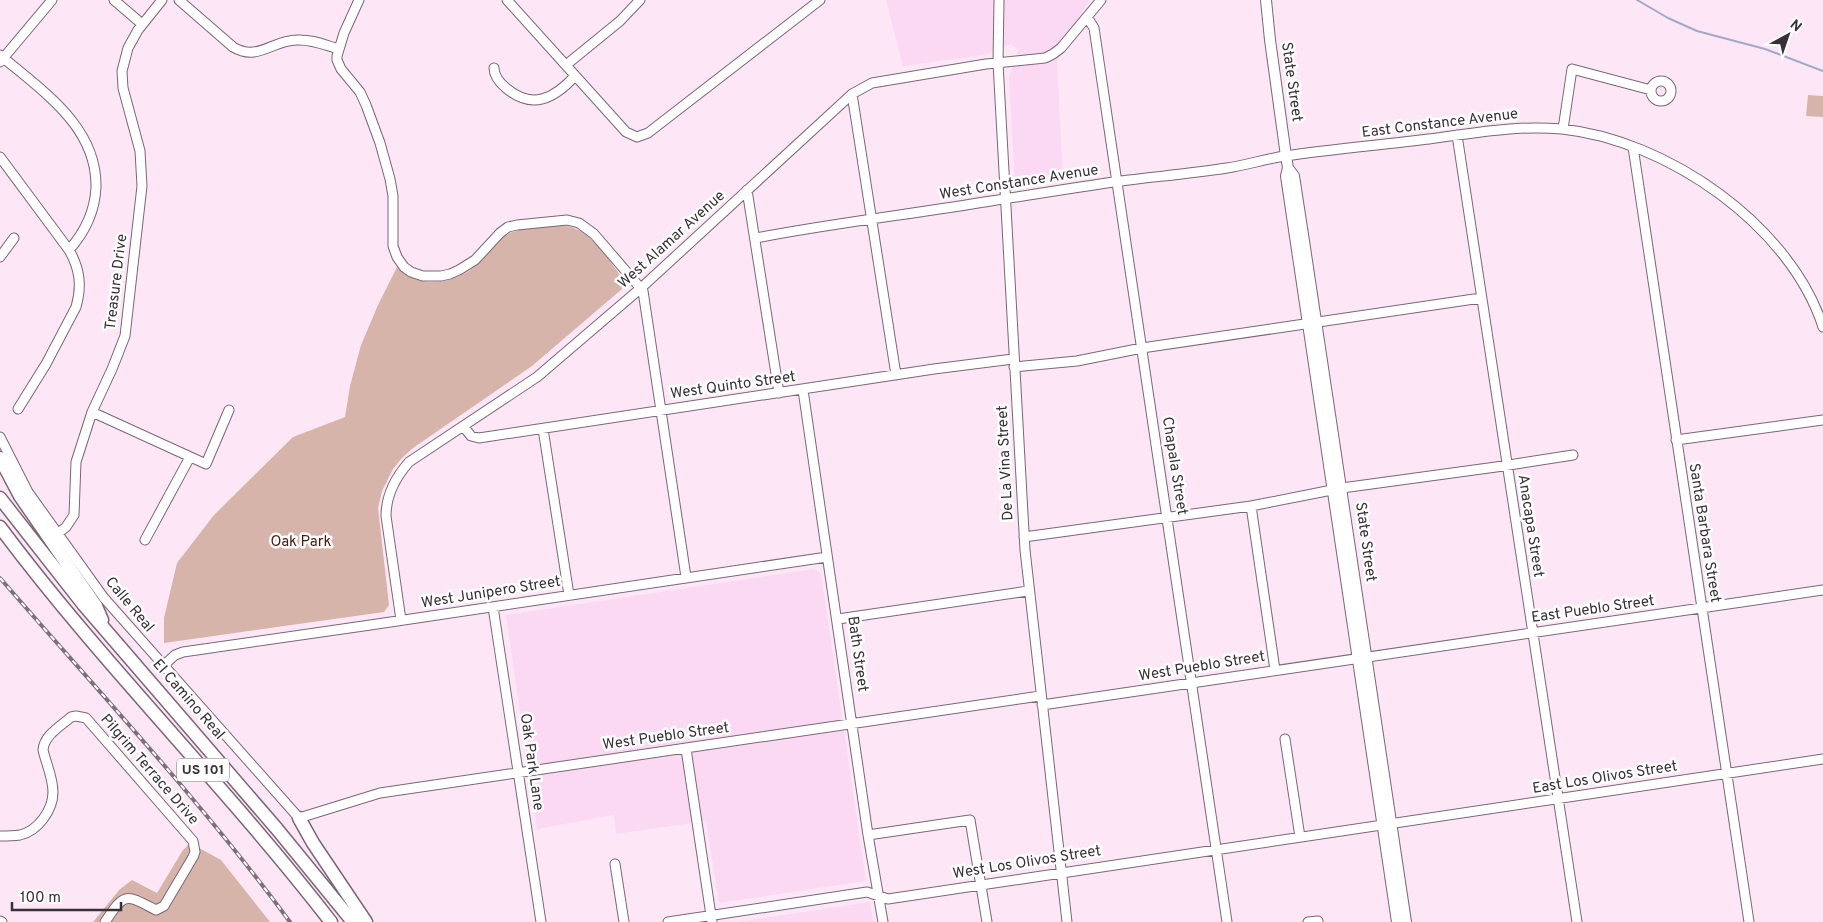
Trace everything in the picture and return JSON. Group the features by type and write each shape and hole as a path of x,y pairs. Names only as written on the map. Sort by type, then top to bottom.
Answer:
{"highway":[{"path":"0,458 20,496 96,606 108,633"},
{"name":"El Camino Real","path":"0,498 53,568 277,828 353,922"},
{"name":"US 101","path":"0,527 73,620 268,844 330,922"},
{"path":"0,539 73,620"},
{"path":"299,818 313,843 366,922"}],"main road":[{"name":"State Street","path":"1266,0 1286,156 1288,168 1294,176 1312,324 1387,825 1397,922"},
{"name":"State Street","path":"1387,825 1406,922"}],"street":[{"path":"52,0 1,59 64,111 81,132 91,153 96,177 94,204 84,231 69,250"},
{"path":"114,0 142,24"},
{"name":"Treasure Drive","path":"57,534 69,524 74,515 76,462 92,412 125,336 142,186 140,151 123,88 122,71 128,48 142,24 162,0"},
{"path":"180,0 233,47 241,51 256,53 288,40 315,42 339,49"},
{"path":"359,0 350,16 337,56 338,62 346,75 360,92 382,150 390,179 392,196 393,246 401,264 408,270 423,276 450,274 475,260 508,227 567,220 579,223 594,234 641,288 644,296 686,577"},
{"path":"507,0 630,135 637,137 648,133 820,0"},
{"path":"566,65 620,21 640,0"},
{"name":"De La Vina Street","path":"999,0 998,63 1024,538 1028,591 1067,922"},
{"name":"West Alamar Avenue","path":"401,620 386,516 389,495 396,479 409,462 537,377 641,288 852,94 872,83 986,64 1030,61 1044,58 1053,54 1101,0"},
{"name":"Chapala Street","path":"1087,17 1094,28 1227,922"},
{"path":"494,68 498,81 512,93 525,99 534,100 546,98 557,92 575,76"},
{"path":"1563,130 1572,69 1651,90"},
{"path":"852,94 873,218 896,375"},
{"name":"East Constance Avenue","path":"1286,156 1508,128 1563,130 1592,135 1633,147 1685,172 1710,186 1730,201 1788,261 1806,289 1819,314 1823,327"},
{"name":"Anacapa Street","path":"1457,135 1576,922"},
{"name":"Santa Barbara Street","path":"1633,147 1749,922"},
{"name":"West Constance Avenue","path":"756,238 1005,198 1223,168 1286,156"},
{"path":"0,157 69,250 80,277 76,307 46,364 18,409"},
{"path":"747,190 779,393"},
{"path":"0,257 14,238"},
{"name":"West Quinto Street","path":"463,426 474,438 896,375 1013,363 1077,361 1142,348 1481,298"},
{"name":"Bath Street","path":"804,390 868,835 883,922"},
{"path":"92,412 206,464 230,410"},
{"path":"1676,440 1823,420"},
{"path":"543,429 569,595"},
{"name":"Calle Real","path":"0,437 28,492 104,598 299,818"},
{"path":"1024,538 1251,506 1338,489 1573,455"},
{"path":"145,540 190,457"},
{"path":"1251,506 1275,670"},
{"name":"West Junipero Street","path":"163,666 175,655 183,652 827,557"},
{"name":"East Pueblo Street","path":"1362,657 1823,590"},
{"path":"838,619 1028,591"},
{"name":"Oak Park Lane","path":"494,607 541,922"},
{"name":"West Pueblo Street","path":"299,818 380,793 852,724 1192,683 1362,657"},
{"name":"Pilgrim Terrace Drive","path":"0,836 20,835 32,829 44,818 49,810 53,790 43,744 46,739 72,717 86,718 193,841 195,846 193,857 164,906 156,910 133,898 127,898 118,902 105,922"},
{"path":"1285,739 1300,837"},
{"path":"686,748 711,919"},
{"name":"East Los Olivos Street","path":"1387,825 1823,759"},
{"path":"868,835 970,820 987,922"},
{"name":"West Los Olivos Street","path":"668,922 711,919 868,892 888,898 1387,825"},
{"path":"615,864 624,922"}],"shaded area":[{"path":"886,0 1089,0 1057,61 1063,179 1015,187 1009,77 1018,50 1011,44 985,55 903,66"},
{"path":"814,569 821,573 866,881 719,903 706,821 616,834 614,815 537,829 506,615"},
{"path":"870,902 873,922 737,922"}],"green space":[{"path":"1808,95 1823,96 1823,117 1806,116"},
{"name":"Oak Park","path":"558,225 569,226 579,230 596,244 623,279 622,289 532,366 413,448 393,469 382,491 378,508 389,605 384,612 164,643 164,618 177,563 214,515 293,437 345,417 350,386 361,345 397,267 406,275 427,282 449,280 460,276 479,263 498,241 506,235 530,228"},
{"path":"190,843 221,860 270,922 93,922 120,889 132,880 157,893 183,850"}],"waterway":[{"path":"1637,0 1668,18 1697,31 1765,49 1823,71"}],"railway":[{"path":"0,578 185,790 290,922"}]}
